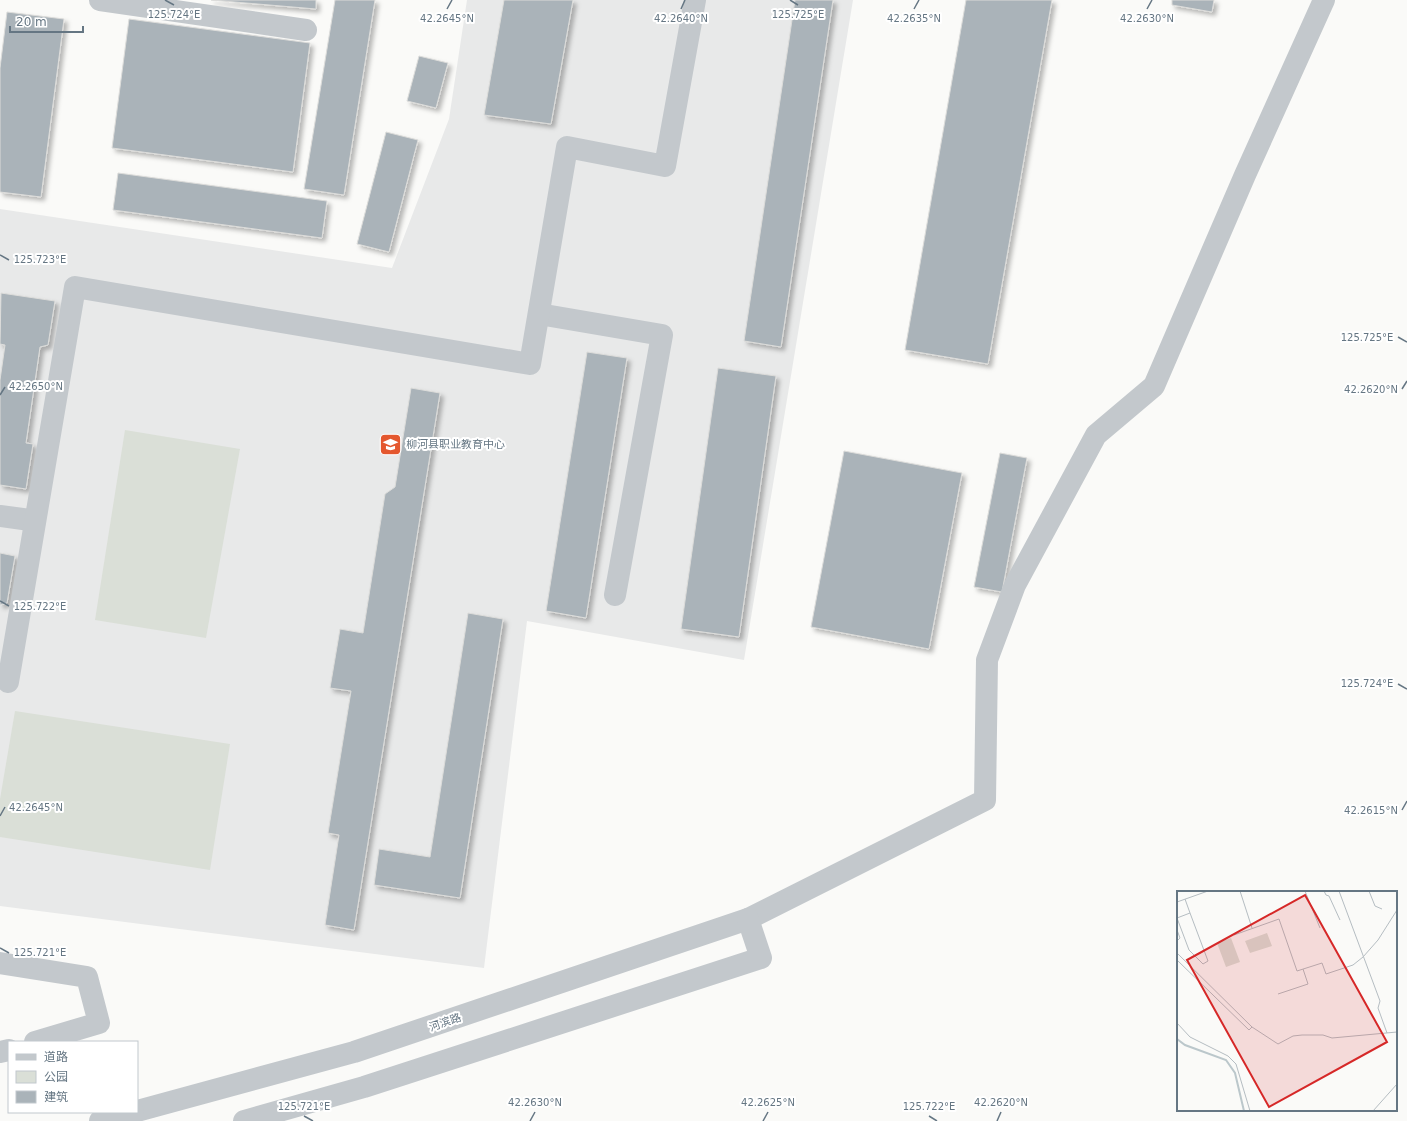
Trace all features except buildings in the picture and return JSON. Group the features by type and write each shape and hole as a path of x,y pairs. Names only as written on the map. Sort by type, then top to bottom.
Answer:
{"street":[{"path":"100,0 306,30"},
{"path":"8,682 75,287 530,364 567,147 665,166 695,0"},
{"name":"河滨路","path":"138,1111 354,1052 748,919 985,800 987,660 1015,585 1096,435 1154,386 1245,175 1324,0"},
{"path":"538,314 662,335 615,595"},
{"path":"0,516 30,520"},
{"path":"244,1121 364,1087 761,958 748,919"},
{"path":"0,963 87,977 99,1023 38,1041"},
{"path":"100,1121 129,1113"}],"shaded area":[{"name":"柳河县职业教育中心","path":"467,0 853,0 744,660 527,621 484,968 0,906 0,209 392,268 449,119"}],"green space":[{"path":"125,430 240,449 206,638 95,620"},
{"path":"15,711 230,744 210,870 0,837 0,799"}],"place":[{"name":"柳河县职业教育中心","path":"390,444"}]}
